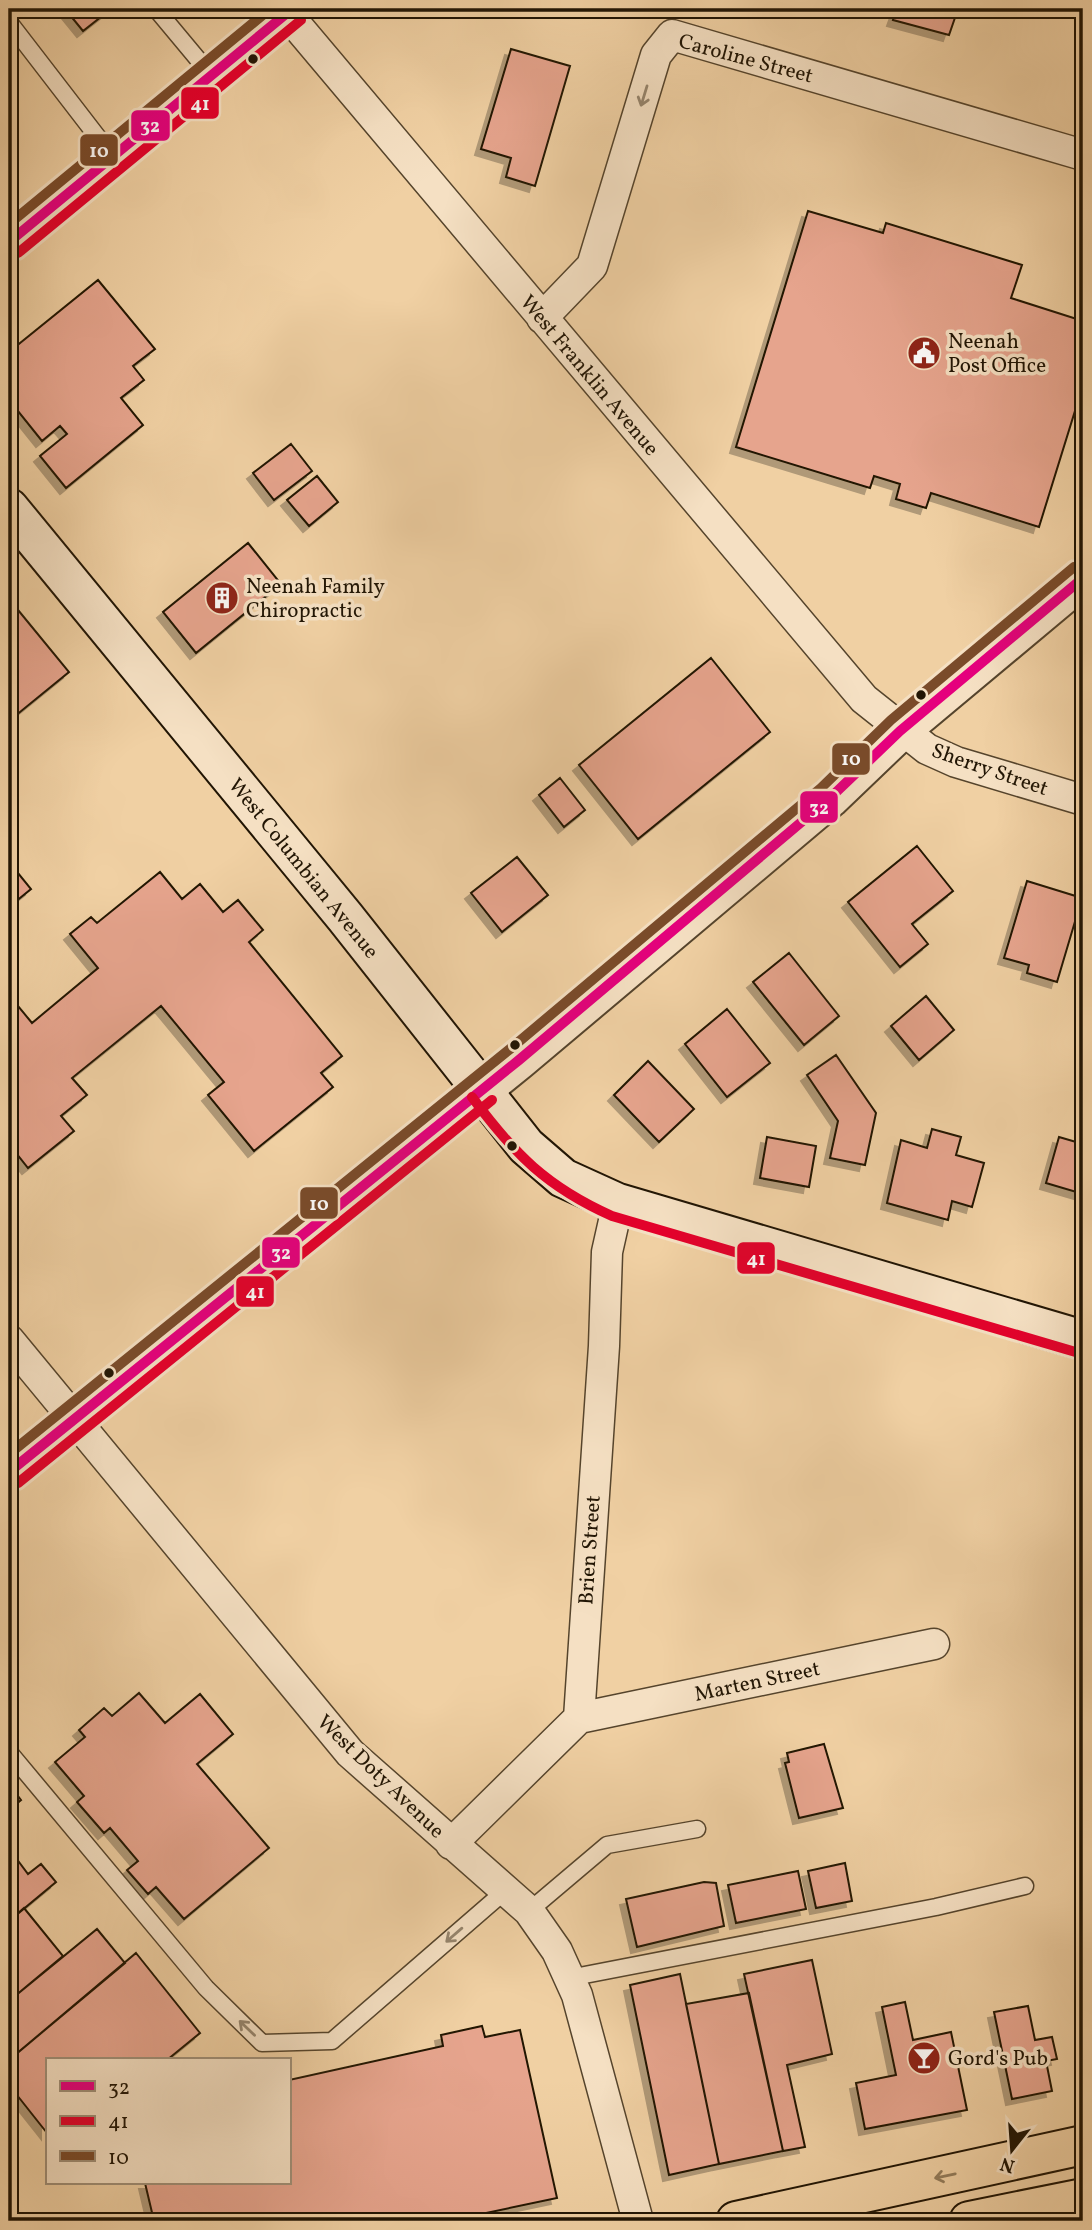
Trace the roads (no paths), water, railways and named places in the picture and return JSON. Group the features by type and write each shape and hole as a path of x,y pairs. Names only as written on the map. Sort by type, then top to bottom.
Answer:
{"main road":[{"path":"9,242 287,10"},
{"name":"West Columbian Avenue","path":"9,508 483,1089 526,1146 546,1165 575,1184 618,1203 1083,1340"},
{"path":"9,1472 483,1089 830,798 900,731 1083,578"},
{"path":"736,2221 1083,2145"},
{"path":"969,2221 1083,2198"}],"street":[{"name":"West Franklin Avenue","path":"287,10 830,663 864,699 900,731"},
{"name":"Caroline Street","path":"542,318 592,267 656,55 672,35 1083,155"},
{"name":"Sherry Street","path":"900,731 927,749 956,762 1083,800"},
{"name":"Brien Street","path":"579,1718 604,1346 607,1252 618,1203"},
{"name":"West Doty Avenue","path":"10,1345 350,1753 528,1911 557,1951 569,1978 638,2221"},
{"name":"Marten Street","path":"579,1718 934,1644"},
{"path":"451,1844 579,1718"}],"lane":[{"path":"156,9 211,75"},
{"path":"9,22 113,157"},
{"path":"9,1752 206,1988 262,2043 332,2042 505,1891"},
{"path":"528,1911 607,1845 697,1829"},
{"path":"569,1978 936,1907 1025,1886"}],"place":[{"name":"Neenah Post Office","path":"924,353"},
{"name":"Neenah Family Chiropractic","path":"222,598"},
{"name":"Gord's Pub","path":"924,2058"}]}
